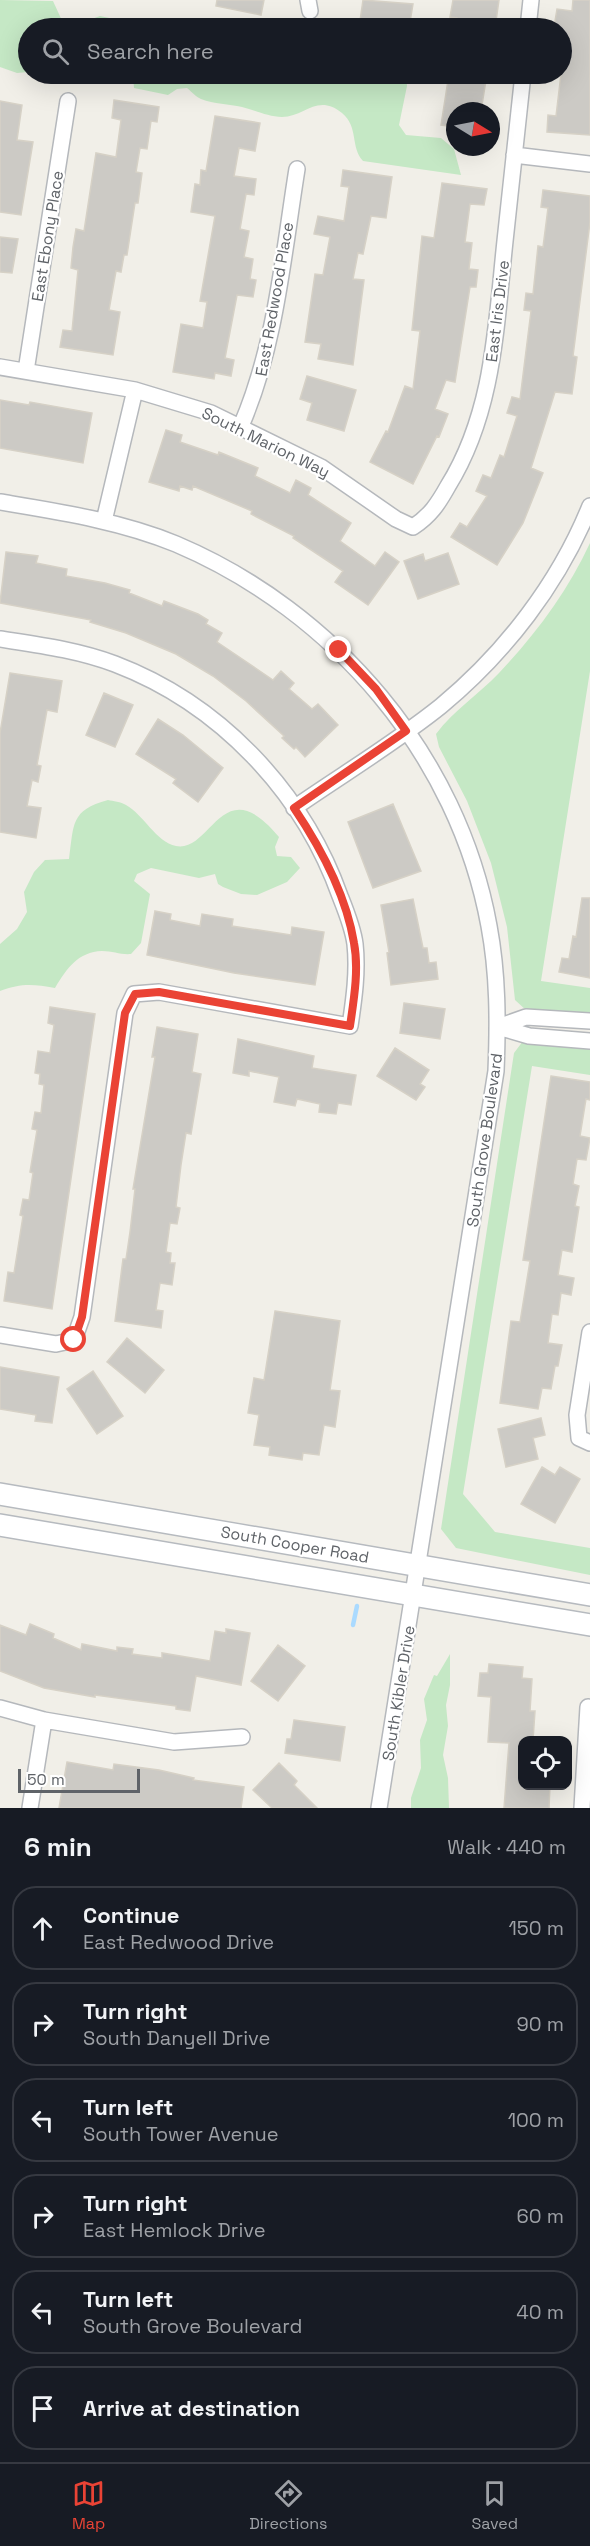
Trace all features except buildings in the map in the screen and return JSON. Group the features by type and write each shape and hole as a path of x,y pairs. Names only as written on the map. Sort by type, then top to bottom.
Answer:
{"main road":[{"name":"South Cooper Road","path":"0,1494 417,1579 590,1625"},
{"name":"South Cooper Road","path":"0,1525 417,1579 590,1595"}],"street":[{"path":"529,18 531,0"},
{"name":"East Iris Drive","path":"413,527 430,516 453,478 468,448 482,410 492,360 522,84"},
{"name":"East Ebony Place","path":"26,371 68,101"},
{"path":"514,156 590,164"},
{"name":"East Redwood Place","path":"241,426 258,387 268,353 297,169"},
{"name":"South Marion Way","path":"0,367 135,390 212,413 321,467 396,519 413,527"},
{"path":"104,521 135,390"},
{"name":"South Grove Boulevard","path":"0,502 104,521 175,544 216,563 275,598 339,650 376,689 434,773 454,814 480,885 495,960 498,1027 490,1112 417,1579"},
{"path":"294,808 406,731 440,706 474,676 525,618 552,580 590,506"},
{"path":"0,639 84,654 116,665 195,706 226,730 271,776 323,854 346,911 355,944 355,986 350,1026 159,992 135,994 125,1013 82,1317 74,1340 56,1344 0,1335"},
{"path":"498,1027 526,1017 590,1021"},
{"path":"498,1027 530,1036 590,1041"},
{"path":"585,1440 577,1415 590,1332"},
{"name":"South Kibler Drive","path":"379,1808 417,1579"},
{"path":"0,1707 44,1720 174,1742 242,1737"},
{"path":"582,1808 588,1707"},
{"path":"30,1808 44,1720"}],"green space":[{"path":"0,0 53,1 61,18 18,18 18,73 0,67"},
{"path":"134,84 407,84 399,125 406,135 441,138 446,142 446,156 456,156 461,175 363,161 357,150 351,124 342,113 333,107 318,105 298,114 282,117 206,101 187,88 177,89 168,95 134,88"},
{"path":"590,543 590,671 541,981 590,988 590,1014 527,1011 515,1000 507,927 491,863 467,801 439,747 436,734 499,673 550,612 572,578"},
{"path":"108,800 122,803 132,809 156,834 176,846 188,845 199,838 231,811 244,810 260,818 279,837 275,847 277,856 291,857 300,868 287,882 257,895 241,894 223,887 218,884 215,874 199,878 151,868 137,874 134,881 150,894 141,943 131,954 102,951 86,954 74,962 55,988 27,985 0,991 0,944 17,929 27,912 24,892 34,872 45,860 69,859 76,820 87,809"},
{"path":"523,1041 590,1046 590,1075 532,1066 463,1494 495,1532 590,1548 590,1575 456,1548 441,1529 514,1053"},
{"path":"450,1654 450,1685 446,1705 448,1726 443,1755 448,1778 449,1808 411,1808 411,1798 421,1768 420,1740 427,1720 424,1699 434,1675 437,1676"}],"waterway":[{"path":"353,1625 357,1606"}],"route":[{"path":"74,1340 82,1317 125,1013 135,994 159,992 350,1026 355,986 355,944 346,911 319,845 294,808 406,731 376,689 339,650"}]}
